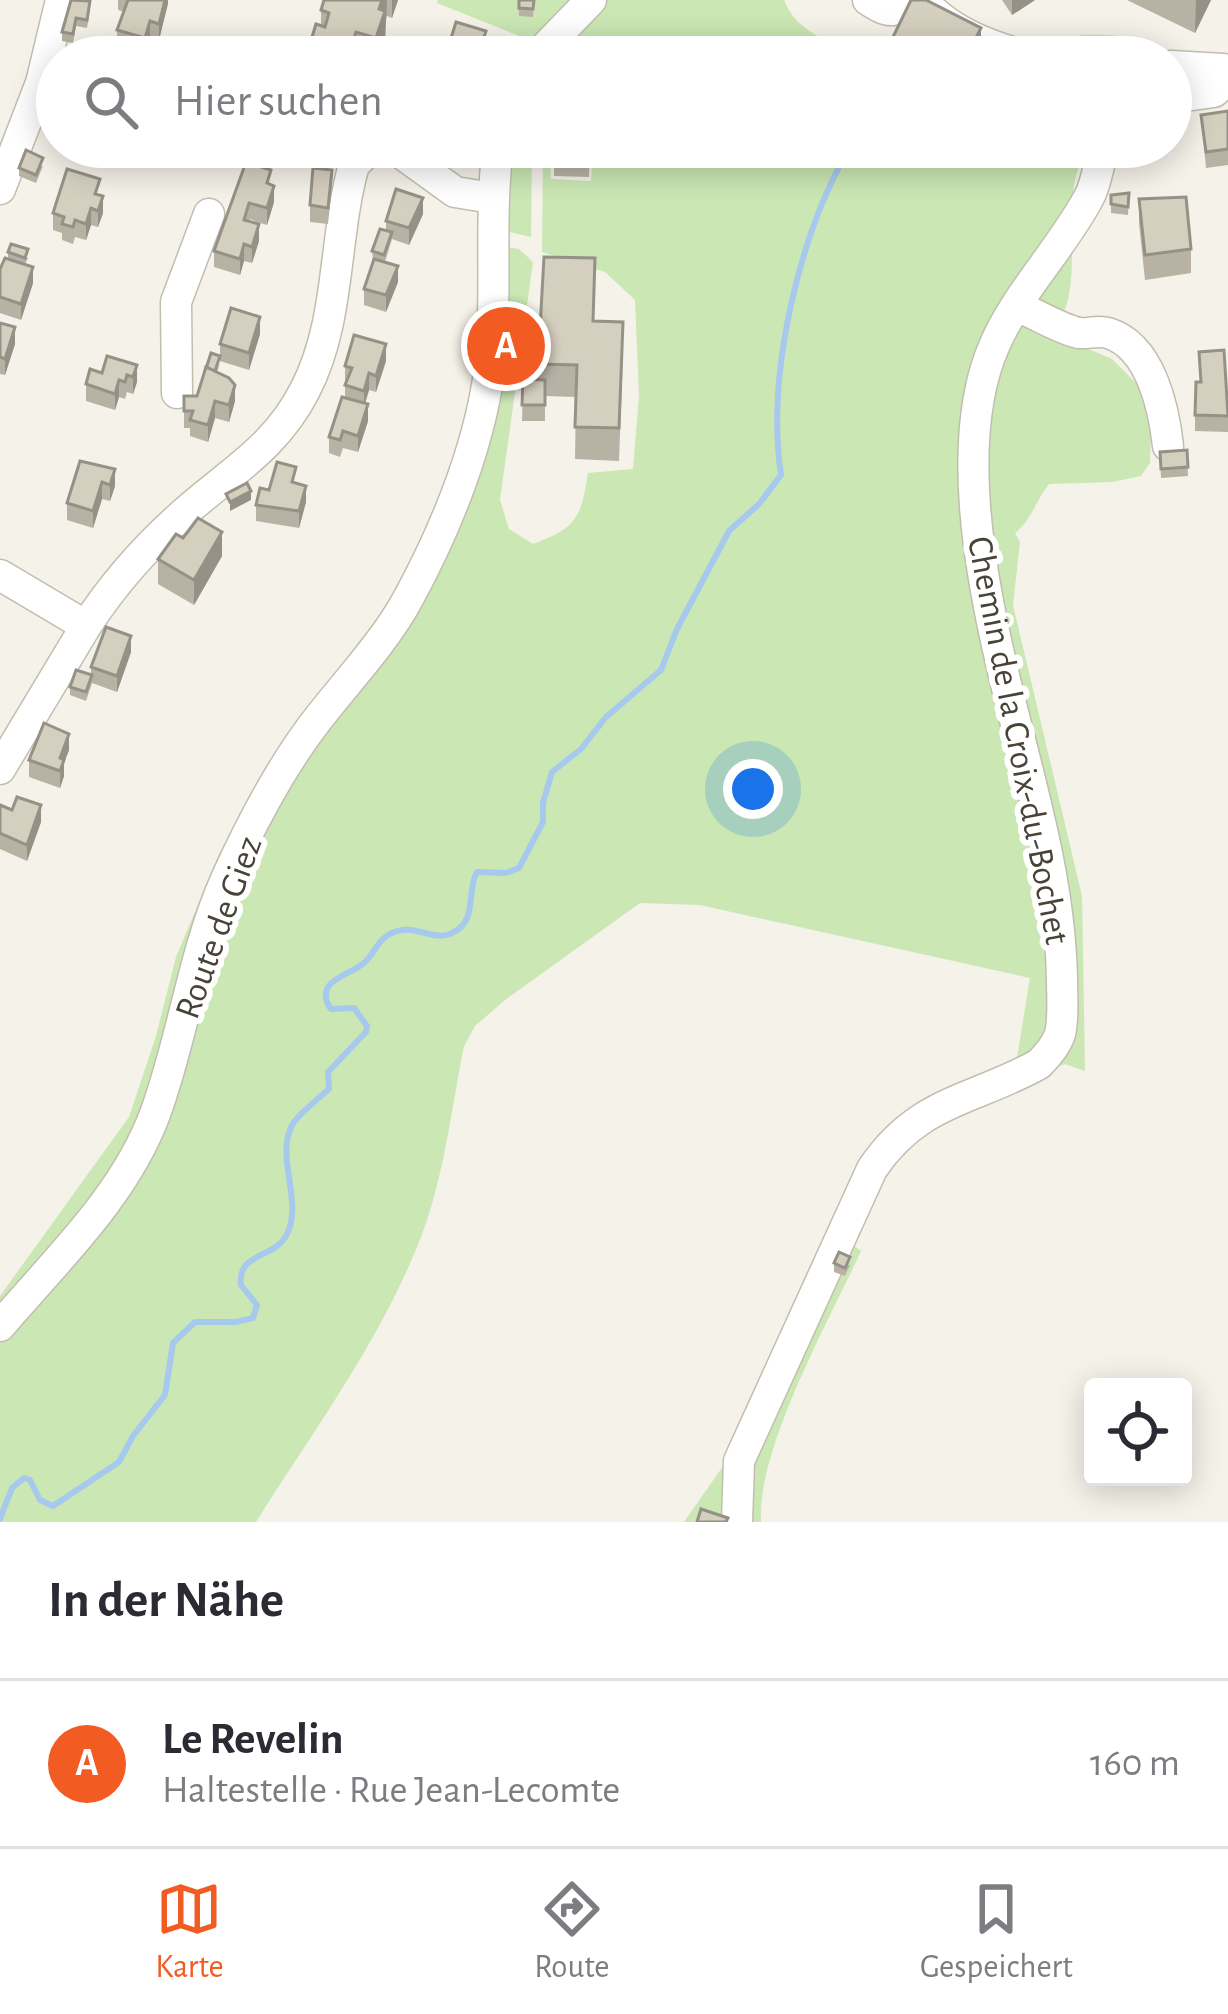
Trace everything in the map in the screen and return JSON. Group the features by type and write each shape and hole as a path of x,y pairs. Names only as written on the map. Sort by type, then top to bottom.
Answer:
{"street":[{"path":"52,36 61,0"},
{"path":"556,36 591,0"},
{"path":"868,0 886,12 918,0 971,36"},
{"path":"1192,67 1222,69 1227,79 1214,92 1192,95"},
{"path":"0,190 36,96"},
{"path":"0,769 86,626 128,568 270,444 294,412 326,334 354,168"},
{"path":"422,168 455,192 492,198"},
{"name":"Route de Giez","path":"0,1326 87,1226 132,1162 155,1113 214,911 247,833 308,732 400,612 442,527 470,450 490,358 496,168"},
{"name":"Chemin de la Croix-du-Bochet","path":"737,1522 740,1461 872,1168 913,1122 1040,1064 1060,1033 1061,952 1052,878 986,589 975,451 981,386 995,343 1090,195 1098,168"},
{"path":"177,393 176,302 209,214"},
{"path":"1017,306 1078,333 1104,332 1130,347 1155,386 1168,446"},
{"path":"0,575 86,626"}],"green space":[{"path":"784,0 802,26 817,36 519,36 437,3"},
{"path":"496,168 532,168 531,237 492,228"},
{"path":"543,168 551,168 551,179 591,181 592,168 1079,168 1072,202 1070,289 1060,322 1079,345 1112,359 1141,388 1151,432 1150,463 1141,476 1049,484 1015,533 1020,542 1013,605 1082,896 1085,1071 1065,1064 988,1092 906,1136 847,1240 861,1251 782,1422 770,1458 761,1522 684,1522 728,1459 881,1145 1015,1070 1030,978 700,905 640,903 475,1026 464,1046 432,1204 409,1265 348,1379 256,1522 0,1522 0,1296 129,1117 176,957 220,852 297,722 395,595 421,537 452,527 493,245 519,249 533,262 500,500 509,529 533,544 547,538 574,520 588,473 633,469 639,396 635,300 605,272 542,252"}],"building":[{"path":"71,0 90,1 87,20 76,18 73,34 62,32"},
{"path":"128,0 165,0 159,24 150,21 146,36 117,30"},
{"path":"324,0 382,0 379,9 385,11 377,36 356,32 355,36 312,36 316,24 325,27 329,13 321,10"},
{"path":"519,0 534,0 533,9 519,8"},
{"path":"911,0 926,0 981,28 977,36 893,36"},
{"path":"456,22 486,31 484,36 452,36"},
{"path":"1228,111 1228,149 1206,152 1201,115"},
{"path":"26,150 36,155 36,175 19,168"},
{"path":"244,168 271,170 267,183 274,186 267,208 249,203 244,220 259,224 252,247 244,244 240,259 214,251"},
{"path":"313,168 332,170 328,208 310,205"},
{"path":"67,169 100,179 95,194 103,196 98,211 91,208 86,224 75,220 73,227 62,224 64,217 53,213"},
{"path":"396,189 423,198 409,228 386,221"},
{"path":"1129,193 1128,207 1111,204 1111,195"},
{"path":"1186,197 1191,249 1145,255 1139,199"},
{"path":"380,229 392,232 384,255 372,251"},
{"path":"11,244 28,249 25,258 8,252"},
{"path":"544,257 595,258 593,321 623,322 619,428 575,427 577,365 538,364"},
{"path":"5,258 33,267 21,304 0,297"},
{"path":"374,259 398,266 386,295 364,289"},
{"path":"231,308 260,317 249,353 220,344"},
{"path":"0,323 15,327 5,359 0,357"},
{"path":"354,335 386,344 376,376 369,373 364,391 345,385 352,368 345,366"},
{"path":"1224,350 1228,416 1195,415 1196,382 1201,382 1199,352"},
{"path":"211,353 220,356 215,371 206,367"},
{"path":"107,356 137,365 133,377 119,380 115,394 86,384 90,369 102,373"},
{"path":"206,367 235,385 229,405 215,401 208,425 190,420 193,411 184,411 184,396 197,396"},
{"path":"523,379 545,380 545,405 522,405"},
{"path":"342,397 368,404 358,436 343,431 340,440 329,437"},
{"path":"1187,450 1188,467 1161,469 1160,452"},
{"path":"80,461 115,469 110,485 102,482 93,511 67,503"},
{"path":"277,462 296,467 292,482 306,486 299,511 256,505 260,488 269,490"},
{"path":"247,483 251,491 230,502 226,494"},
{"path":"198,518 222,532 194,580 158,559 176,534 183,538"},
{"path":"106,627 131,636 117,676 91,667"},
{"path":"76,670 92,675 86,692 70,687"},
{"path":"44,723 69,734 60,771 29,760"},
{"path":"17,797 41,805 27,845 0,833 0,805 12,810"},
{"path":"839,1252 850,1257 845,1268 834,1263"},
{"path":"701,1509 728,1518 726,1522 697,1522"}],"waterway":[{"path":"0,1519 12,1488 24,1478 30,1480 40,1500 53,1506 119,1462 165,1395 173,1343 195,1322 253,1318 257,1305 241,1285 241,1274 287,1234 292,1207 288,1135 294,1122 329,1089 328,1072 366,1032 354,1008 331,1009 326,1000 329,986 364,963 392,933 405,930 440,936 461,926 469,912 477,872 506,873 519,868 543,822 552,772 661,670 677,629 729,531 759,504 781,475 778,394 791,306 816,221 839,168"}],"place":[{"name":"Le Revelin","path":"506,346"}]}
